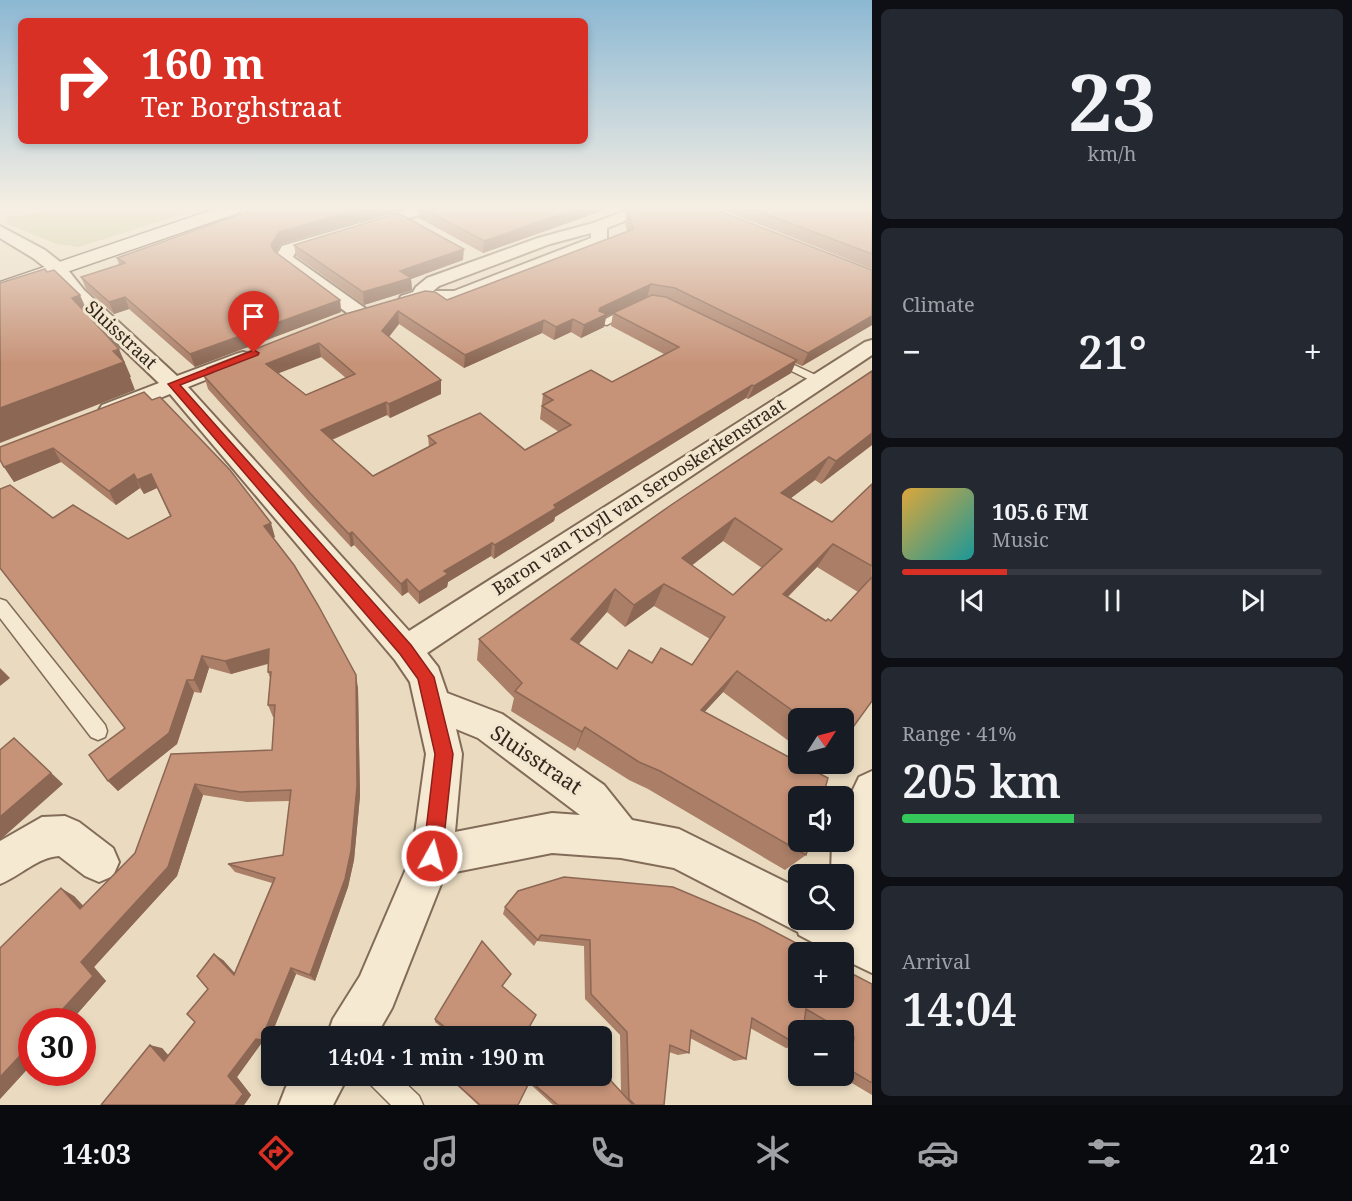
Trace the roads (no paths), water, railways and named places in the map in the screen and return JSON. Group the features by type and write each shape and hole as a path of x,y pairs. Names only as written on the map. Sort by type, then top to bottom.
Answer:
{"main road":[{"path":"0,289 82,261"}],"street":[{"name":"Sluisstraat","path":"47,261 58,269 77,294 173,384 406,650 426,677 444,754 432,856 376,992 356,1026"},
{"path":"288,261 362,315"},
{"path":"481,261 518,273"},
{"path":"424,295 422,291 433,282 492,261"},
{"path":"336,322 424,295 444,298 458,296 551,261"},
{"name":"Baron van Tuyll van Serooskerkenstraat","path":"406,650 872,346"},
{"path":"87,419 260,351"},
{"name":"Sluisstraat","path":"433,704 490,726 591,798 621,838"},
{"path":"845,936 852,836 872,790"},
{"path":"432,856 552,833 621,838 680,849 788,906"},
{"path":"0,864 42,837 65,836 99,862"},
{"path":"304,1105 317,1086"}],"lane":[{"path":"603,323 638,306"},
{"path":"767,355 818,380"},
{"path":"0,606 98,731"},
{"path":"390,1086 410,1105"}]}
